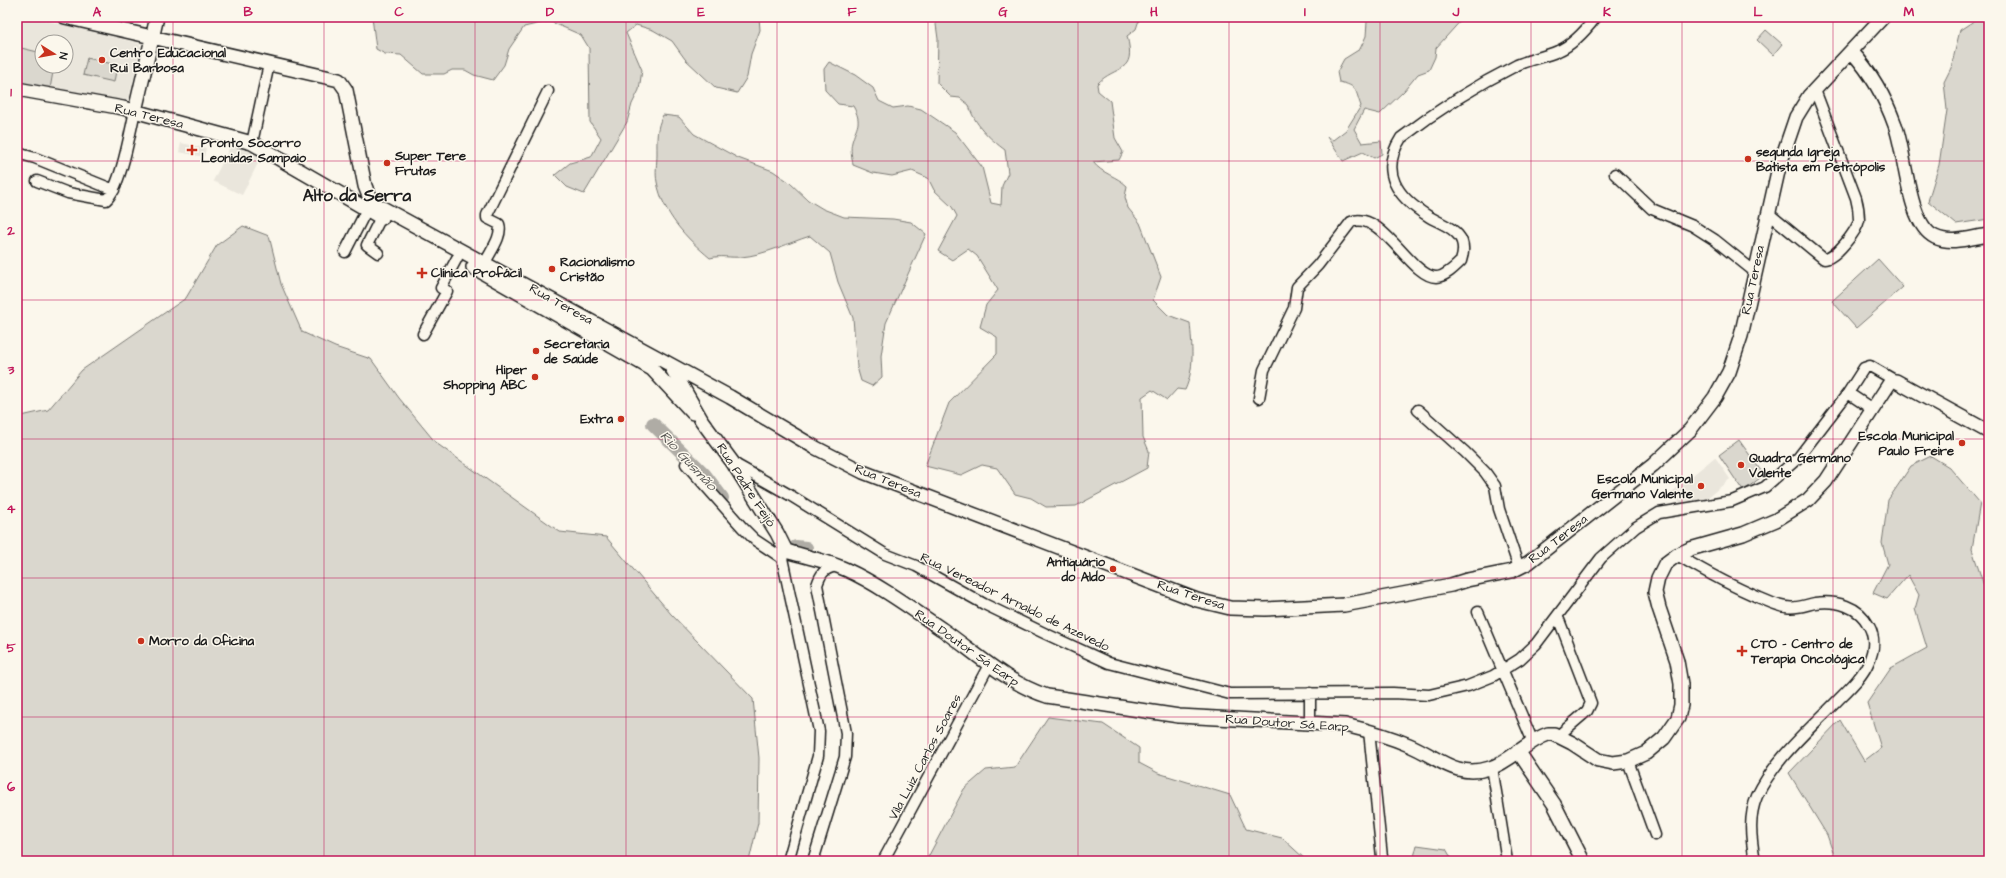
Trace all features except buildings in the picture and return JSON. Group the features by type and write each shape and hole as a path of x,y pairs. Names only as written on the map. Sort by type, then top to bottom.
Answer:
{"main road":[{"name":"Rua Teresa","path":"65,17 334,78 342,84 346,90 365,186 369,196 377,206 625,339 655,364"},
{"path":"135,111 157,17"},
{"name":"Rua Teresa","path":"17,89 135,111 252,143 381,217 457,258 655,364 670,365 730,397 816,448 863,472 1197,600 1230,608 1265,609 1344,605 1451,585 1519,568 1550,548 1653,465 1690,430 1715,397 1728,372 1741,336 1779,167 1800,107 1852,52 1882,17"},
{"path":"1852,52 1877,84 1896,126 1903,151 1914,210 1920,224 1935,237 1948,240 1967,239 1989,235"},
{"path":"345,195 356,192 365,186"},
{"name":"Rua Padre Feijó","path":"655,364 687,407 702,420"},
{"name":"Rua Padre Feijó","path":"670,365 702,420 733,463 777,533 784,554"},
{"path":"1558,736 1598,760 1613,763 1628,761 1646,753 1658,743 1678,718 1681,705 1681,684 1677,661 1655,592 1658,578 1665,564 1677,555 1690,549 1743,534 1770,523 1808,500 1826,481 1892,378 1989,432"},
{"name":"Rua Doutor Sá Earp","path":"784,554 813,558 836,566 867,581 943,630 989,665 1029,690 1047,696 1179,716 1345,725 1369,731 1409,745 1463,771 1476,771 1492,768 1518,751 1531,736 1548,734 1558,736"},
{"path":"1518,751 1554,804 1583,861"}],"street":[{"path":"1259,398 1264,370 1294,308 1298,287 1318,265 1351,222 1361,220 1375,226 1420,270 1430,276 1437,277 1443,275 1462,261 1464,248 1458,234 1410,203 1392,178 1390,172 1394,149 1401,138 1482,85 1519,65 1567,46 1576,40 1596,17"},
{"path":"252,143 269,64"},
{"path":"1768,213 1824,259 1829,258 1837,252 1856,229 1859,210 1856,198 1815,90"},
{"path":"485,263 498,236 500,227 499,224 487,218 487,215 548,91"},
{"path":"37,181 75,194 106,200 114,190 123,162 135,111"},
{"path":"17,153 35,158 114,190"},
{"path":"1615,174 1652,209 1693,226 1715,240 1756,272"},
{"path":"75,194 82,177"},
{"path":"344,252 367,209"},
{"path":"378,253 366,245 381,217"},
{"path":"423,334 446,292 440,288 457,258"},
{"name":"Rua Vereador Arnaldo de Azevedo","path":"733,463 813,509 886,554 916,566 984,604 1109,663 1230,694 1393,693 1429,695 1468,686 1503,670 1520,659 1536,644 1591,568 1636,527 1659,513 1732,500 1765,487 1798,458 1848,393 1861,371 1867,366 1870,366 1892,378"},
{"path":"1848,393 1872,409"},
{"path":"1418,410 1470,457 1485,472 1495,486 1499,509 1519,568"},
{"path":"686,464 755,540 784,554 819,731 818,756 788,861"},
{"path":"1677,555 1734,587 1784,607 1799,608 1814,603 1830,602 1848,606 1856,610 1863,617 1871,630 1874,645 1869,662 1865,669 1855,683 1788,752 1768,776 1757,797 1751,818 1750,834 1755,861"},
{"path":"813,558 847,744 845,757 813,861"},
{"path":"817,585 821,574 826,569 836,566"},
{"path":"1478,612 1531,736"},
{"path":"1558,736 1584,715 1592,703 1559,620"},
{"name":"Vila Luiz Carlos Soares","path":"884,861 989,665"},
{"path":"1310,693 1310,723"},
{"path":"1369,731 1382,857"},
{"path":"1628,761 1655,835"},
{"path":"1492,768 1507,861"}],"shaded area":[{"name":"Centro Educacional Rui Barbosa","path":"17,17 32,17 139,43 141,47 128,101 50,89 53,74 74,74 74,34 34,34 34,51 17,47"},
{"path":"372,17 759,17 760,30 751,54 747,77 737,93 716,88 685,59 672,41 653,30 636,25 626,33 642,70 639,90 632,104 627,122 584,194 567,187 555,175 570,163 591,157 601,138 590,122 589,48 581,35 549,21 524,27 509,49 504,65 493,80 474,75 465,70 452,70 444,74 423,74 401,55 385,54 376,49"},
{"path":"935,17 1140,17 1136,29 1127,36 1129,57 1127,63 1097,84 1098,91 1110,101 1115,138 1123,152 1119,160 1093,162 1127,186 1125,197 1128,208 1140,223 1161,277 1153,300 1168,315 1190,323 1192,365 1185,390 1177,389 1167,400 1152,390 1142,397 1143,437 1149,451 1147,468 1076,506 1046,507 1031,498 1015,494 997,468 982,465 961,475 925,466 949,403 997,354 997,337 980,327 986,305 998,290 977,256 968,249 952,260 938,251 957,216 952,207 934,190 928,178 912,171 892,176 873,173 853,165 851,145 858,125 858,117 853,106 838,104 825,90 824,69 829,62 855,75 873,88 879,101 893,108 908,106 921,109 955,132 982,167 991,203 1001,205 1002,186 1008,173 1005,150 978,124 969,105 960,98 951,97 937,83 938,39"},
{"path":"1364,17 1464,17 1436,48 1435,57 1429,70 1418,74 1404,91 1380,114 1364,110 1354,129 1362,143 1381,141 1382,154 1374,158 1363,152 1343,161 1327,137 1333,140 1346,130 1361,106 1353,87 1339,82 1337,72 1344,59 1360,49 1366,36 1367,22"},
{"path":"1980,17 1989,17 1989,219 1956,224 1928,201 1939,165 1947,110 1944,82 1951,68 1960,30"},
{"path":"1766,30 1782,44 1773,55 1757,40"},
{"path":"17,47 34,51 34,74 53,74 50,89 17,82"},
{"path":"87,58 117,65 114,82 83,75"},
{"path":"663,115 679,117 694,134 738,158 773,171 789,182 808,200 823,209 844,217 893,219 911,222 926,234 886,323 881,356 882,377 872,386 861,381 857,367 853,318 838,282 830,253 810,236 750,256 710,258 684,234 664,205 656,179 657,134"},
{"name":"Pronto Socorro Leonidas Sampaio","path":"181,143 206,148 204,157 179,152"},
{"path":"232,143 261,157 242,195 213,181"},
{"path":"243,226 269,236 281,284 302,332 335,347 371,359 399,398 436,443 560,532 606,537 671,614 753,699 759,758 758,823 749,861 17,861 17,417 48,410 82,370 186,298 217,245"},
{"path":"1878,259 1903,287 1856,328 1832,301"},
{"name":"Quadra Germano Valente","path":"1739,440 1764,475 1743,491 1719,455"},
{"path":"1931,456 1949,467 1980,503 1972,549 1985,589 1989,594 1989,861 1836,861 1827,835 1789,773 1840,720 1864,761 1881,748 1867,703 1891,668 1927,648 1915,609 1919,595 1908,575 1887,599 1873,593 1888,564 1882,543 1888,500 1911,466"},
{"name":"Escola Municipal Germano Valente","path":"1715,457 1730,479 1701,503 1692,505 1688,500 1681,505 1672,492"},
{"path":"1048,717 1103,724 1139,748 1139,763 1158,773 1230,795 1246,829 1282,838 1306,860 1344,861 926,861 964,789 986,770 1015,767"},
{"path":"1417,845 1446,849 1453,861 1413,861"}],"waterway":[{"name":"Rio Gusmão","path":"653,424 704,474 722,498"},
{"path":"796,547 806,548"}],"place":[{"name":"Centro Educacional Rui Barbosa","path":"102,60"},
{"name":"Pronto Socorro Leonidas Sampaio","path":"192,150"},
{"name":"segunda Igreja Batista em Petrópolis","path":"1748,159"},
{"name":"Super Tere Frutas","path":"387,163"},
{"name":"Racionalismo Cristão","path":"552,269"},
{"name":"Clínica Profácil","path":"422,273"},
{"name":"Secretaria de Saúde","path":"536,351"},
{"name":"Hiper Shopping ABC","path":"535,377"},
{"name":"Extra","path":"621,419"},
{"name":"Escola Municipal Paulo Freire","path":"1962,443"},
{"name":"Quadra Germano Valente","path":"1741,465"},
{"name":"Escola Municipal Germano Valente","path":"1701,486"},
{"name":"Antiquário do Aldo","path":"1113,569"},
{"name":"Morro da Oficina","path":"141,641"},
{"name":"CTO - Centro de Terapia Oncológica","path":"1742,651"}],"district":[{"name":"Alto da Serra","path":"357,196"}]}
